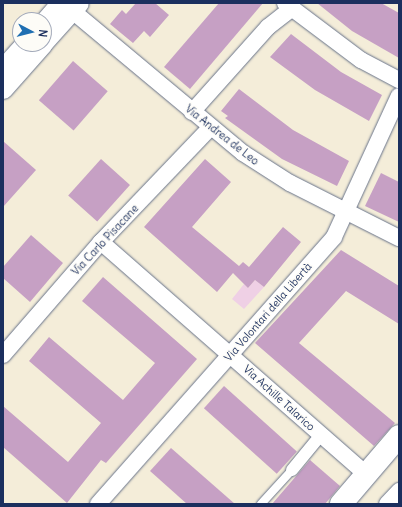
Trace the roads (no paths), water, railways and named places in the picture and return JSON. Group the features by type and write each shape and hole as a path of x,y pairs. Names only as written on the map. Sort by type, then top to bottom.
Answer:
{"main road":[{"path":"52,19 69,5"},
{"path":"3,71 20,52"},
{"path":"341,504 399,436"}],"street":[{"path":"52,30 69,5"},
{"name":"Via Andrea de Leo","path":"69,5 210,128 290,183 399,238"},
{"path":"192,112 288,6 361,60 399,80"},
{"path":"3,89 35,52"},
{"name":"Via Volontari della Libertà","path":"98,504 334,237 348,212 399,96"},
{"name":"Via Carlo Pisacane","path":"3,355 101,242 210,128"},
{"name":"Via Achille Talarico","path":"101,242 231,354 320,436 367,475"},
{"path":"292,470 320,436"},
{"path":"388,504 399,491"}],"lane":[{"path":"261,504 292,470"}]}
